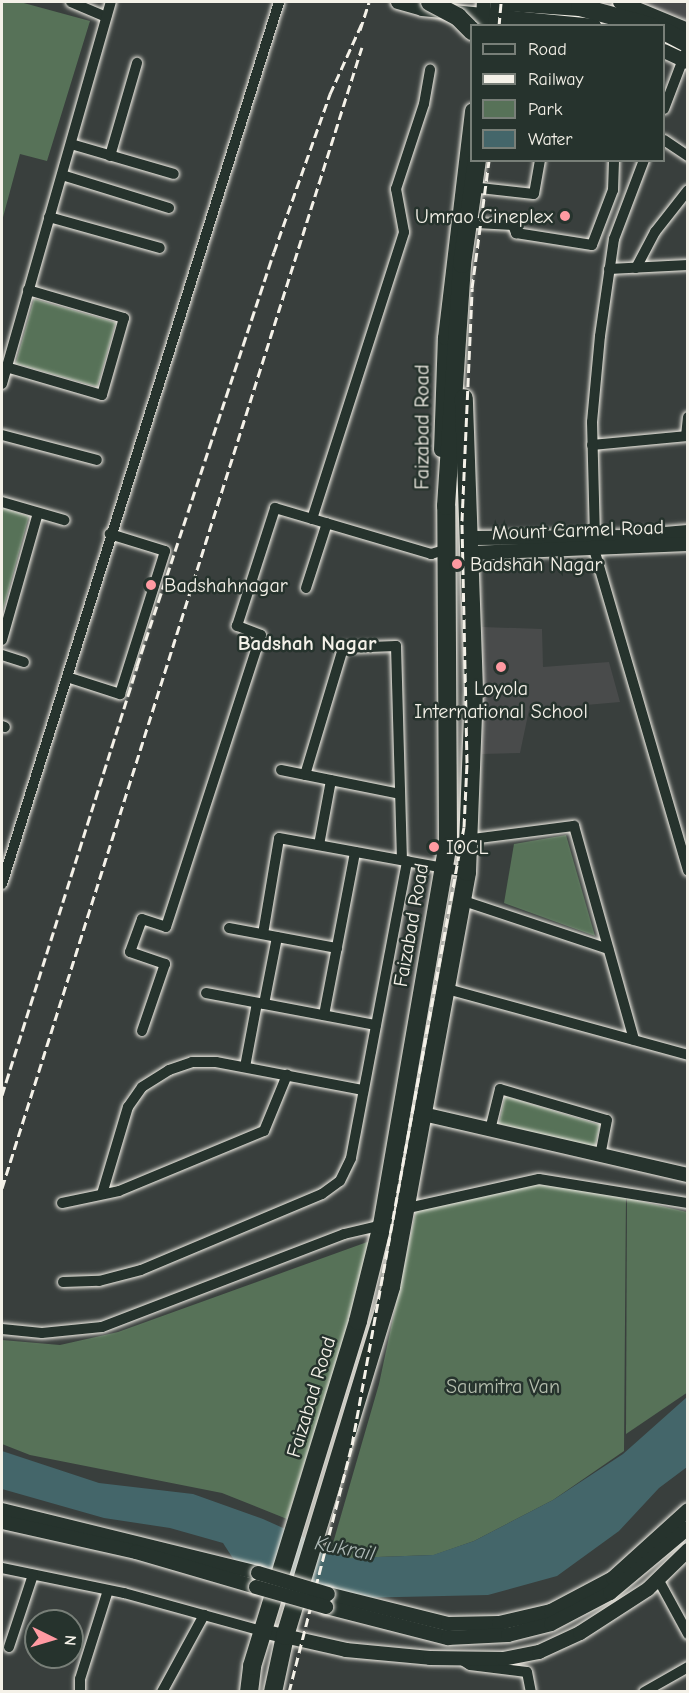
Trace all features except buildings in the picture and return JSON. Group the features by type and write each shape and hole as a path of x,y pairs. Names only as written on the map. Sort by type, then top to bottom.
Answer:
{"main road":[{"path":"430,2 458,17 470,30"},
{"path":"493,12 580,7 643,24"},
{"path":"665,34 686,53"},
{"path":"446,506 462,264 477,162"},
{"path":"273,1692 285,1636 379,1331 408,1208 468,872 472,839 474,690 463,379 483,162"},
{"name":"Faizabad Road","path":"249,1692 262,1631 358,1321 382,1226 448,842 448,705 444,550 446,506"}],"street":[{"path":"72,2 106,17"},
{"path":"2,384 111,2"},
{"path":"2,884 110,534 279,2"},
{"path":"398,2 422,9 493,12 557,23"},
{"path":"620,2 687,30"},
{"path":"665,51 686,53 665,104"},
{"path":"110,156 137,63"},
{"path":"312,519 404,232 396,189 424,104 430,70"},
{"name":"Faizabad Road","path":"446,506 440,484 445,338 470,120"},
{"path":"665,141 687,156"},
{"path":"71,144 174,174"},
{"path":"480,188 534,194 540,162"},
{"path":"476,223 513,225 516,233 592,245 613,190 614,162"},
{"path":"643,162 614,239 600,336 592,445 595,543 687,871"},
{"path":"62,176 169,208"},
{"path":"636,268 656,232 687,190"},
{"path":"49,217 160,248"},
{"path":"596,234 614,239"},
{"path":"609,269 687,265"},
{"path":"6,367 102,395 124,318 28,290"},
{"path":"592,445 687,436 687,417"},
{"path":"2,435 97,460"},
{"path":"2,502 64,520"},
{"path":"142,1031 165,964 130,952 142,919 166,927 261,635 237,626 275,508 431,554 444,550"},
{"path":"2,640 38,513"},
{"path":"306,588 327,523"},
{"path":"595,543 687,532"},
{"path":"67,677 120,694 165,551 110,534"},
{"name":"Mount Carmel Road","path":"470,546 595,543 687,544"},
{"path":"63,1282 99,1281 141,1270 322,1194 340,1181 351,1158 404,860 396,646 343,648 305,775"},
{"path":"2,655 24,662"},
{"path":"281,770 400,794"},
{"path":"319,845 331,780"},
{"path":"472,839 574,826 634,1040"},
{"path":"263,934 279,838 468,872"},
{"path":"324,1015 355,852"},
{"path":"462,900 608,949"},
{"path":"229,928 337,948"},
{"path":"245,1067 277,937"},
{"path":"447,989 687,1055"},
{"path":"206,993 376,1025"},
{"path":"102,1194 128,1107 142,1087 169,1070 192,1062 245,1067 363,1090"},
{"path":"62,1203 102,1194 168,1173 264,1131 287,1075"},
{"path":"490,1130 500,1089 607,1120 600,1155"},
{"path":"423,1114 687,1175"},
{"path":"408,1208 539,1179 687,1203"},
{"path":"2,1329 42,1333 102,1327 344,1234 382,1226"},
{"path":"2,1510 129,1538 448,1624 499,1623 551,1611 613,1578 687,1510"},
{"path":"2,1522 136,1552 401,1629 448,1638 508,1635 551,1624 610,1593 687,1528"},
{"path":"2,1568 108,1590 262,1631 346,1650 502,1659 539,1652 580,1633 658,1579 687,1550"},
{"path":"9,1647 33,1575"},
{"path":"658,1579 687,1634"},
{"path":"80,1692 80,1679 108,1590"},
{"path":"162,1692 204,1615"},
{"path":"459,1658 470,1665 527,1672 531,1692"},
{"path":"644,1692 687,1667"}],"shaded area":[{"path":"636,2 687,2 687,20"},
{"path":"482,627 542,629 543,667 609,662 620,702 529,710 520,753 482,754"}],"green space":[{"path":"2,2 20,2 90,21 47,161 20,154 2,221"},
{"path":"34,299 116,322 97,387 16,363"},
{"path":"2,508 29,516 2,614"},
{"path":"566,835 595,936 504,903 514,844"},
{"path":"505,1096 600,1125 595,1147 499,1124"},
{"name":"Saumitra Van","path":"539,1179 626,1193 624,1451 553,1500 474,1541 434,1555 350,1558 331,1550 379,1384 417,1205"},
{"path":"627,1198 687,1212 688,1392 626,1434"},
{"path":"370,1241 341,1348 287,1519 222,1493 30,1455 2,1444 2,1340 60,1345 118,1332"}],"water":[{"path":"687,1397 687,1467 659,1488 619,1531 557,1576 488,1595 354,1598 234,1560 223,1543 170,1528 104,1518 2,1489 2,1451 99,1483 193,1494 263,1519 350,1558 433,1555 474,1541 553,1500 623,1454"}],"railway":[{"path":"360,30 369,2"},
{"path":"499,24 501,2"},
{"path":"2,1095 137,666 274,252 330,94 362,23"},
{"path":"2,1188 362,47"},
{"path":"289,1692 352,1445 464,827 467,763 462,521 472,288 489,162"}],"place":[{"name":"Umrao Cineplex","path":"565,216"},
{"name":"Badshah Nagar","path":"457,564"},
{"name":"Badshahnagar","path":"151,585"},
{"name":"Loyola International School","path":"501,667"},
{"name":"IOCL","path":"434,847"}],"district":[{"name":"Badshah Nagar","path":"307,643"}],"water label":[{"name":"Kukrail","path":"345,1548"}]}
